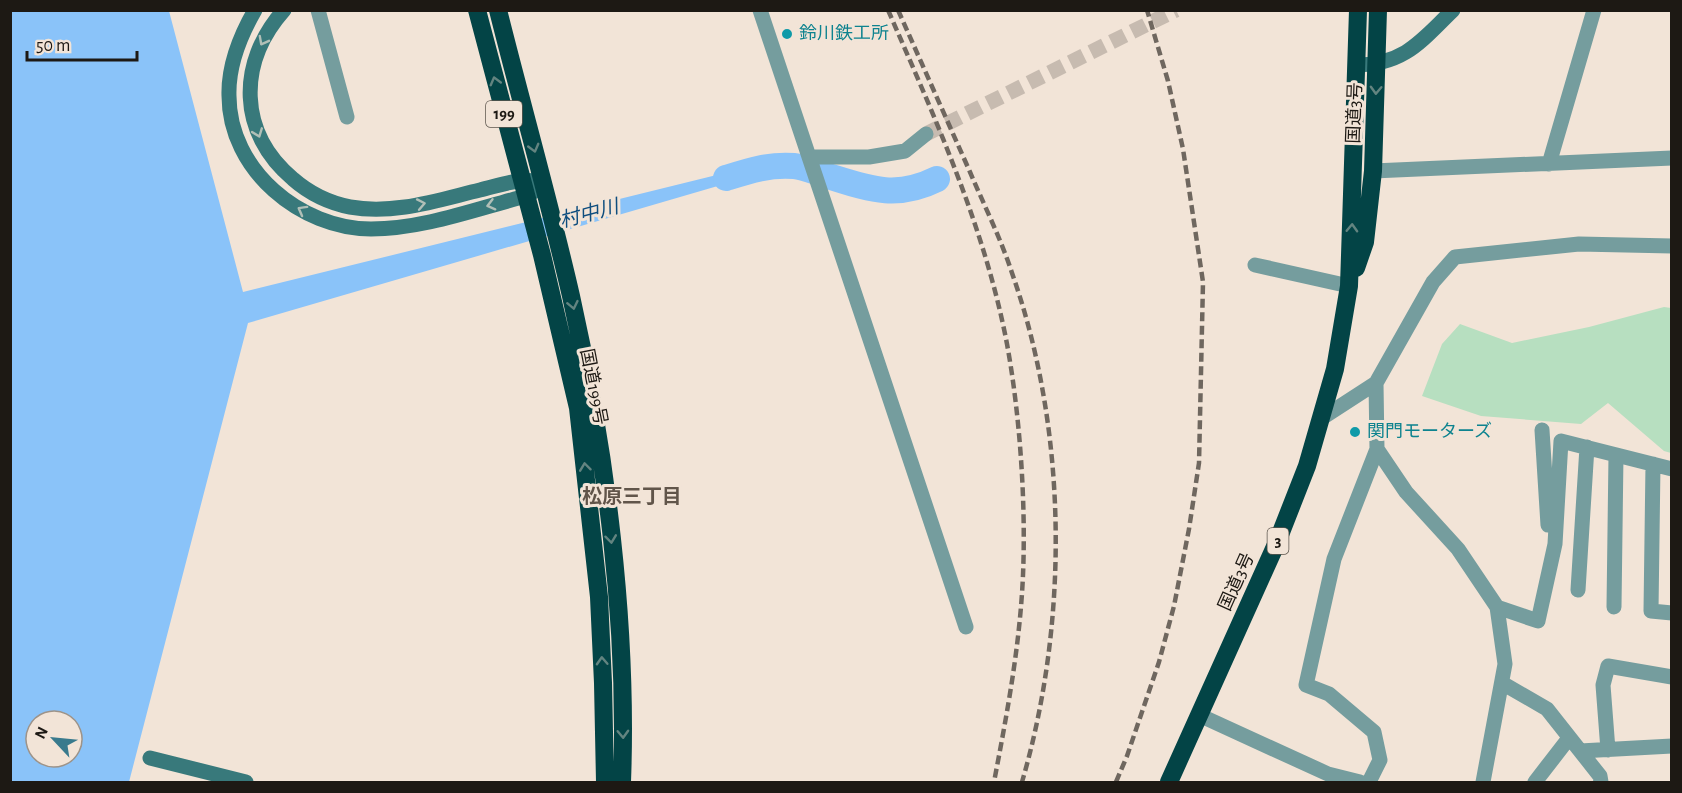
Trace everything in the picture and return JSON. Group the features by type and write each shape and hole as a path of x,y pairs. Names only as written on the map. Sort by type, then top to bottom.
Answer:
{"highway":[{"name":"国道199号","path":"477,10 532,218 551,251 593,405 617,593 623,741 621,783"},
{"name":"国道199号","path":"498,10 551,212 551,251 578,408 599,597 605,783"},
{"name":"国道3号","path":"1169,783 1278,540 1307,466 1335,369 1349,286 1358,10"},
{"name":"国道3号","path":"1349,286 1365,242 1373,171 1378,10"}],"street":[{"path":"255,10 239,42 228,96 231,117 244,152 267,184 280,197 313,216 349,227 392,228 422,223 524,188"},
{"path":"284,10 266,34 256,54 251,76 252,118 260,140 271,158 299,184 331,201 349,207 374,209 400,208 524,188 536,191 542,182"},
{"path":"318,10 347,117"},
{"path":"760,10 966,627"},
{"path":"1357,65 1377,64 1394,59 1413,48 1453,10"},
{"path":"1549,164 1594,10"},
{"path":"809,157 869,157 905,151 926,134"},
{"path":"1373,171 1671,158"},
{"path":"1322,418 1376,383 1433,282 1455,257 1579,244 1671,246"},
{"path":"1255,265 1349,286"},
{"path":"1369,783 1380,760 1374,732 1329,694 1306,685 1334,559 1377,449 1376,383"},
{"path":"1542,430 1550,564"},
{"path":"1497,608 1538,621 1555,544 1561,441 1671,469"},
{"path":"1578,590 1587,447"},
{"path":"1377,449 1406,492 1458,549 1497,608 1505,664 1483,783"},
{"path":"1614,607 1616,455"},
{"path":"1653,464 1651,611 1671,613"},
{"path":"1608,750 1603,685 1608,666 1671,677"},
{"path":"1502,683 1548,709 1600,777 1601,783"},
{"path":"1199,715 1328,774 1360,783"},
{"path":"1534,783 1569,738"},
{"path":"1580,751 1671,746"},
{"path":"150,758 246,783"}],"green space":[{"path":"1664,307 1671,308 1671,453 1664,451 1608,403 1581,424 1481,416 1422,396 1442,344 1460,324 1512,343 1589,327"}],"water":[{"path":"10,11 169,11 243,292 749,167 758,168 752,176 248,323 129,782 11,782"}],"waterway":[{"name":"村中川","path":"726,178 759,169 794,166 881,190 908,189 937,179"}],"tunnel":[{"path":"926,134 1176,10"}],"railway":[{"path":"888,10 941,133 972,216 986,258 1012,371 1023,489 1023,575 1016,653 994,782"},
{"path":"898,10 1008,260 1030,334 1044,397 1052,461 1056,527 1054,592 1048,657 1037,720 1022,782"},
{"path":"1116,782 1159,662 1174,606 1199,463 1203,282 1183,149 1168,81 1147,10"}],"place":[{"name":"鈴川鉄工所","path":"787,34"},
{"name":"関門モーターズ","path":"1355,432"}],"district":[{"name":"松原三丁目","path":"632,497"}]}
